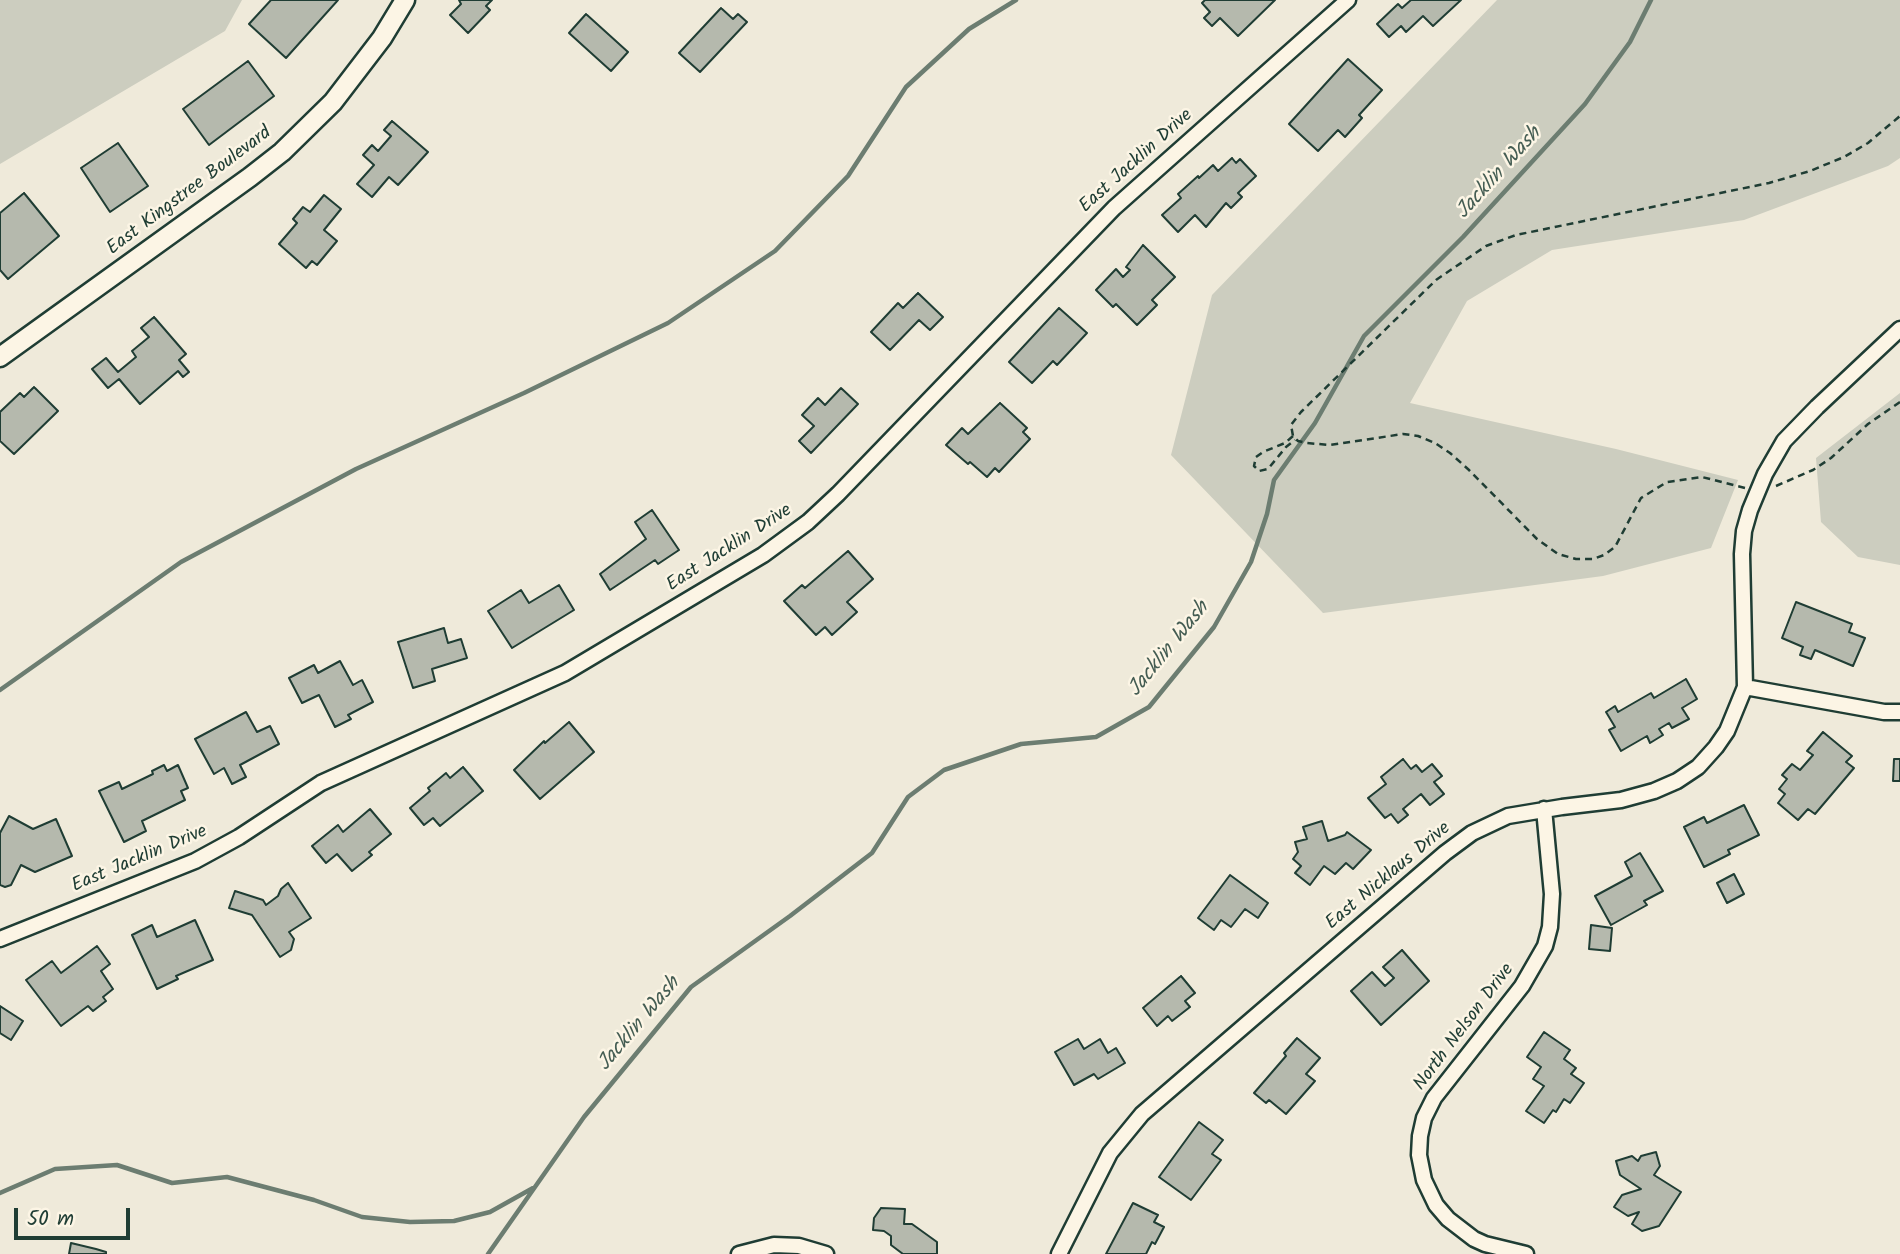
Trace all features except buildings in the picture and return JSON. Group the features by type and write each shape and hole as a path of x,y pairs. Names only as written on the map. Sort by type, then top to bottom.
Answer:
{"street":[{"name":"East Kingstree Boulevard","path":"0,357 282,152 324,111 354,75 382,38 405,0"},
{"name":"East Jacklin Drive","path":"0,939 195,861 321,783 565,673 763,555 808,522 838,494 1114,208 1348,0"},
{"name":"East Nicklaus Drive","path":"1059,1254 1110,1153 1142,1114 1445,853 1491,823 1508,816 1621,800 1677,782 1698,766 1727,731 1745,687 1742,554 1744,531 1759,487 1784,441 1816,407 1900,329"},
{"path":"1745,687 1884,712 1900,712"},
{"name":"North Nelson Drive","path":"1526,1254 1485,1244 1448,1219 1424,1180 1419,1155 1424,1118 1434,1098 1522,986 1545,946 1550,927 1552,894 1544,809"},
{"path":"739,1254 774,1245 799,1246 826,1254"}],"path":[{"path":"1294,438 1291,425 1301,412 1373,340 1436,280 1486,246 1516,235 1664,206 1769,183 1810,171 1844,157 1868,143 1900,116"},
{"path":"1294,438 1268,470 1259,471 1254,466 1256,457 1263,452 1294,438 1307,443 1329,445 1403,434 1418,436 1450,453 1537,539 1558,554 1576,559 1593,559 1615,547 1641,498 1667,482 1702,477 1747,488 1773,487 1813,470 1831,458 1868,424 1900,402"}],"shaded area":[{"path":"0,0 242,0 225,31 0,164"},
{"path":"1497,0 1900,0 1900,158 1888,166 1744,220 1552,250 1467,301 1410,403 1616,449 1738,480 1711,548 1603,576 1323,613 1171,455 1212,295"},
{"path":"1900,393 1900,565 1858,557 1821,522 1816,458"}],"waterway":[{"path":"0,690 181,562 356,469 524,393 668,323 775,251 848,176 906,87 969,29 1016,0"},
{"name":"Jacklin Wash","path":"488,1254 584,1117 691,987 872,853 908,797 944,770 1021,744 1096,737 1149,707 1214,627 1251,562 1267,514 1274,480 1315,423 1364,336 1463,237 1585,104 1630,42 1651,0"},
{"path":"0,1193 55,1169 117,1165 172,1183 227,1177 314,1200 362,1217 410,1222 454,1221 490,1212 533,1188"}]}
